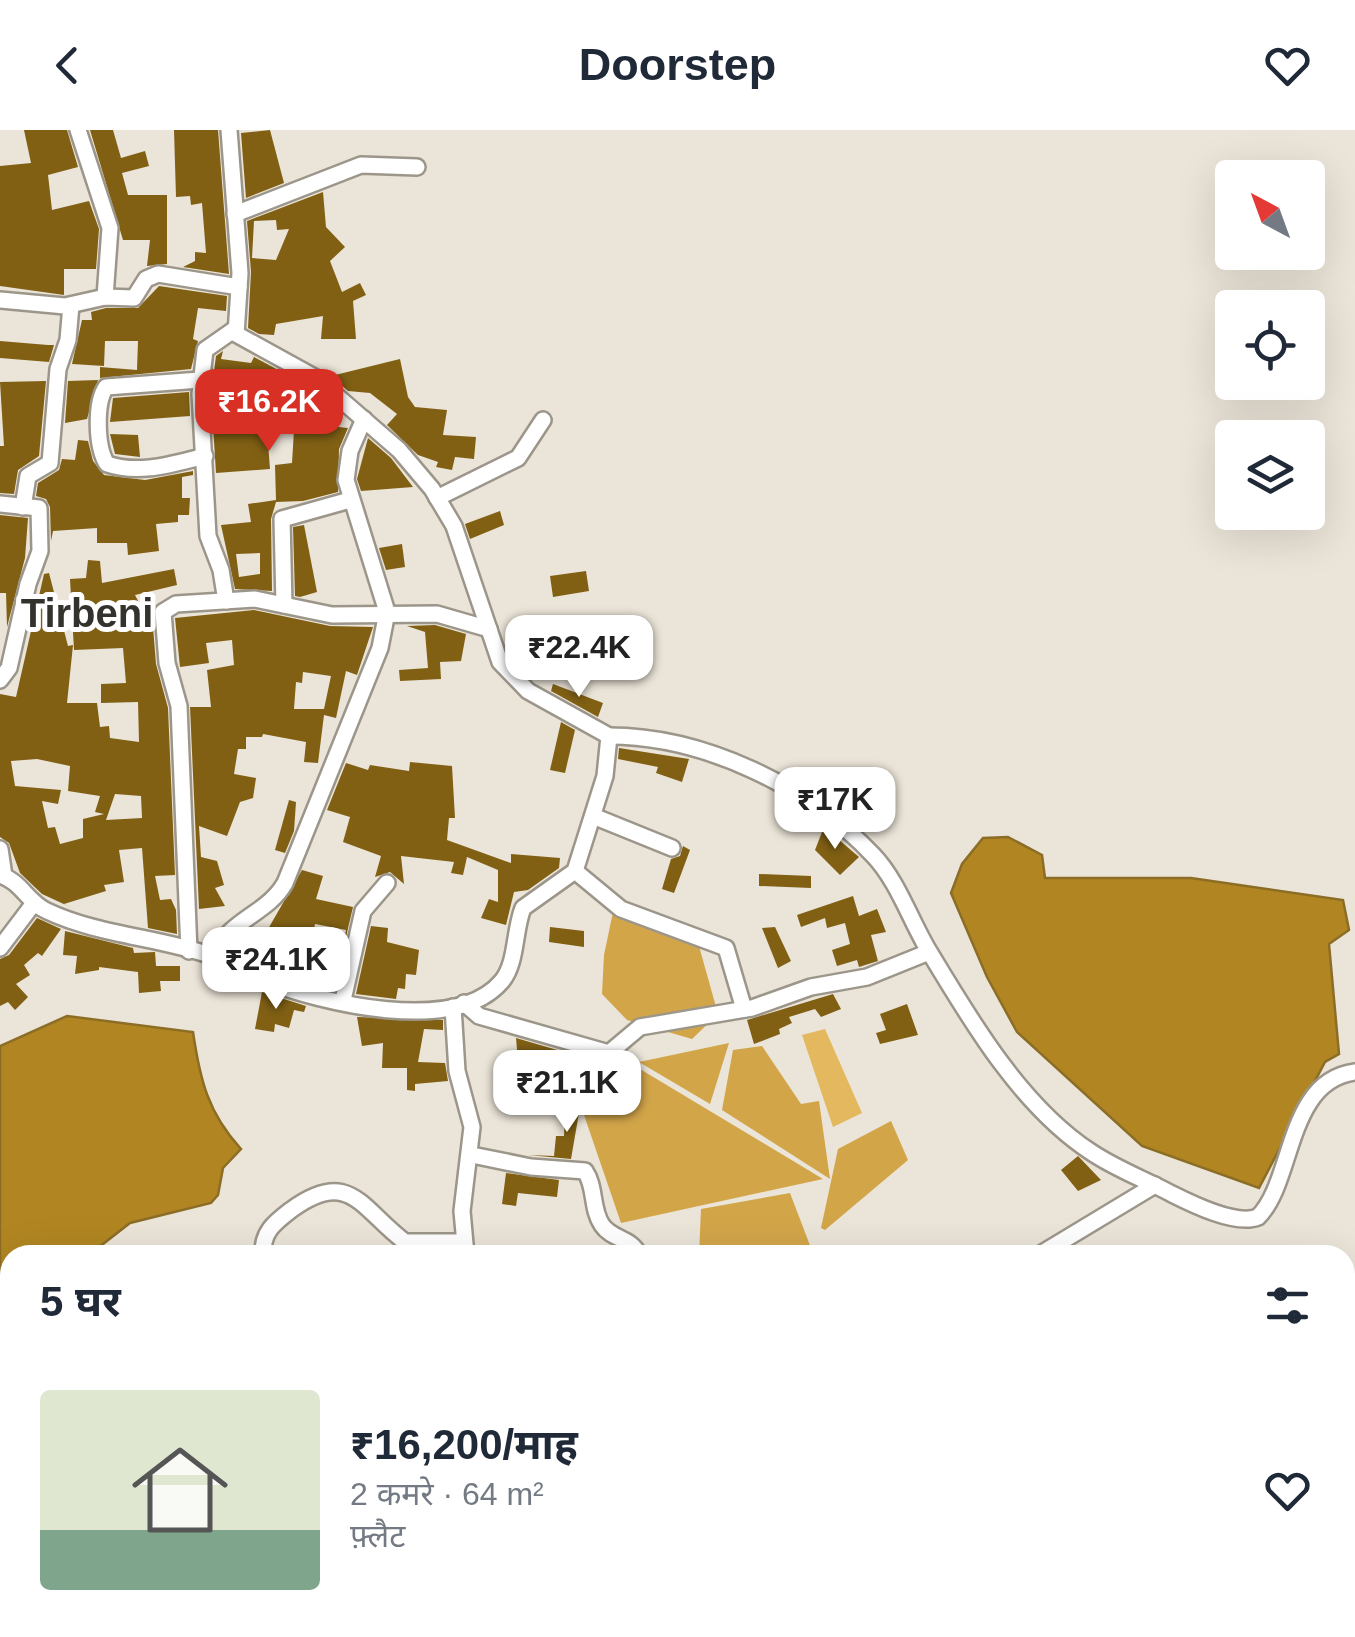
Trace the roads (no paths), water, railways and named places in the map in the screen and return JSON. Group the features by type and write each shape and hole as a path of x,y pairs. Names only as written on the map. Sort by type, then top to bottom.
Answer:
{"street":[{"path":"78,130 110,228 105,297"},
{"path":"229,130 238,287 235,329 240,339 316,378 399,450 454,526 500,662 528,691 609,736 653,738 716,754 800,798 875,858 993,1050 1052,1119 1090,1151 1155,1185 1241,1219 1258,1217 1317,1090 1336,1074 1355,1072"},
{"path":"235,214 361,165 418,167"},
{"path":"0,300 71,305 105,297 134,298 146,279 158,274 238,287"},
{"path":"23,507 28,476 50,463 58,370 68,340 71,305"},
{"path":"226,601 208,536 200,380 208,346 235,329"},
{"path":"200,380 106,388 100,398 100,451 107,464 127,469 150,469 205,456"},
{"path":"214,956 228,930 271,901 286,883 380,648 387,612 350,500 346,466 364,419"},
{"path":"437,498 518,458 543,420"},
{"path":"284,605 282,519 290,513 350,500"},
{"path":"0,504 39,508 42,544 8,668 0,680"},
{"path":"188,951 179,706 160,619 163,612 176,604 255,599 332,615 437,614 489,630"},
{"path":"0,849 2,876 18,882 34,903 90,926 214,956 267,982 385,1010 435,1012 500,984 508,972 523,908 575,872 612,750 609,736"},
{"path":"592,816 672,848"},
{"path":"575,872 621,909 726,948 744,1009"},
{"path":"344,1000 363,911 387,883"},
{"path":"0,948 34,903"},
{"path":"458,1005 478,1016 603,1053 614,1050 640,1027 744,1009 811,988 867,977 930,952"},
{"path":"458,1005 457,1072 472,1128 472,1156 462,1211 465,1245"},
{"path":"472,1156 531,1167 585,1170 604,1229 634,1245"},
{"path":"1056,1245 1155,1185"},
{"path":"264,1245 265,1235 274,1223 322,1192 354,1196 405,1242 435,1245"}],"district":[{"name":"Tirbeni","path":"87,613"}]}
